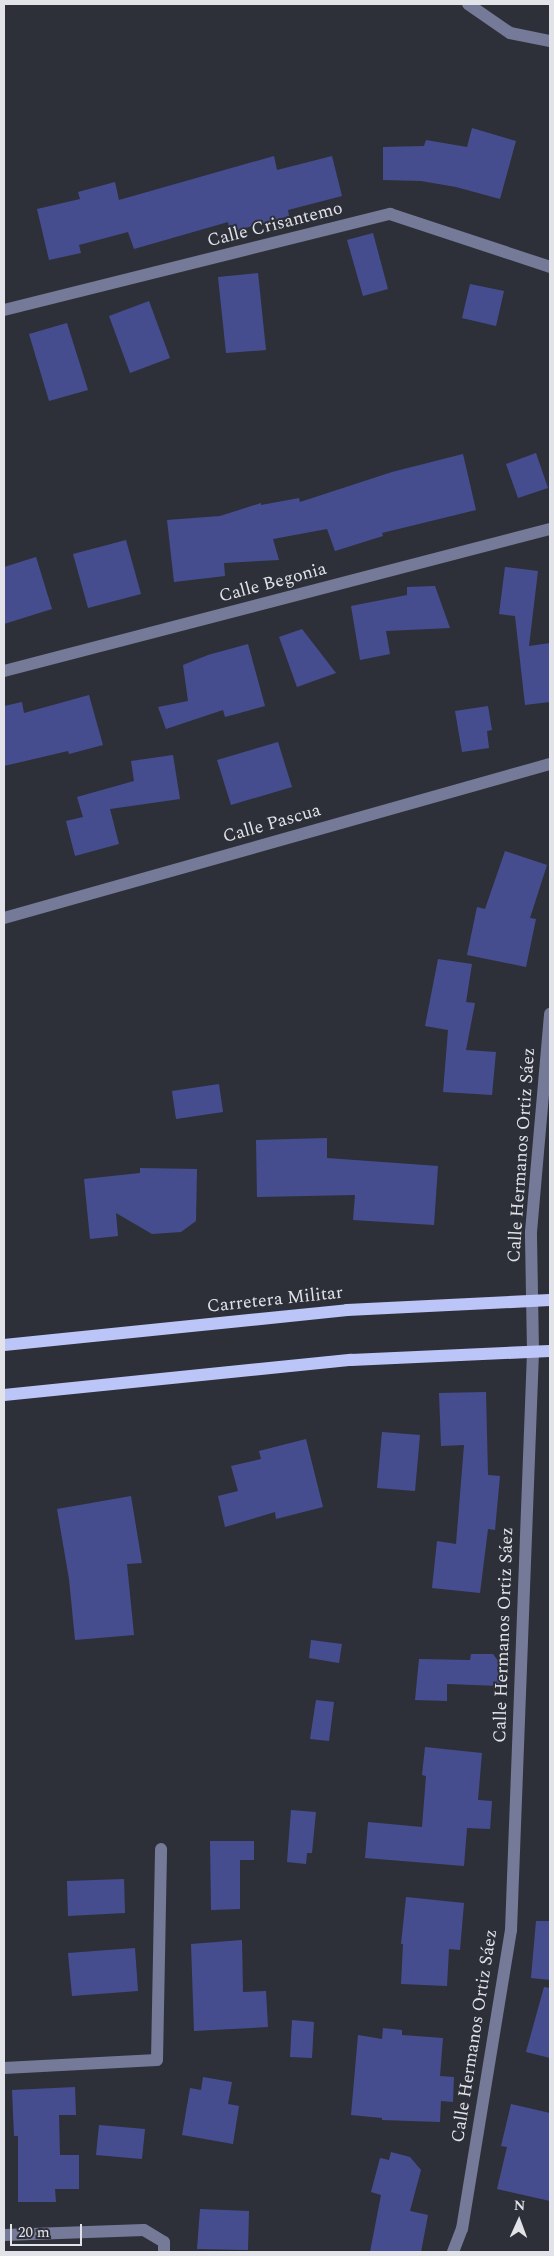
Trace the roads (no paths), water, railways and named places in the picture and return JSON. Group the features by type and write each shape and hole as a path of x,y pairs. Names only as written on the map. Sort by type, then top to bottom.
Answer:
{"main road":[{"name":"Carretera Militar","path":"4,1345 347,1310 550,1300"},
{"path":"4,1395 351,1360 550,1351"}],"street":[{"path":"468,4 510,33 550,41"},
{"name":"Calle Crisantemo","path":"4,310 390,214 550,267"},
{"name":"Calle Begonia","path":"4,671 550,530"},
{"name":"Calle Pascua","path":"4,918 550,764"},
{"name":"Calle Hermanos Ortiz Sáez","path":"453,2252 462,2229 511,1930 533,1351 531,1232 550,1014"},
{"path":"4,2068 157,2060 161,1850"},
{"path":"4,2235 144,2230 164,2242 164,2252"}]}
